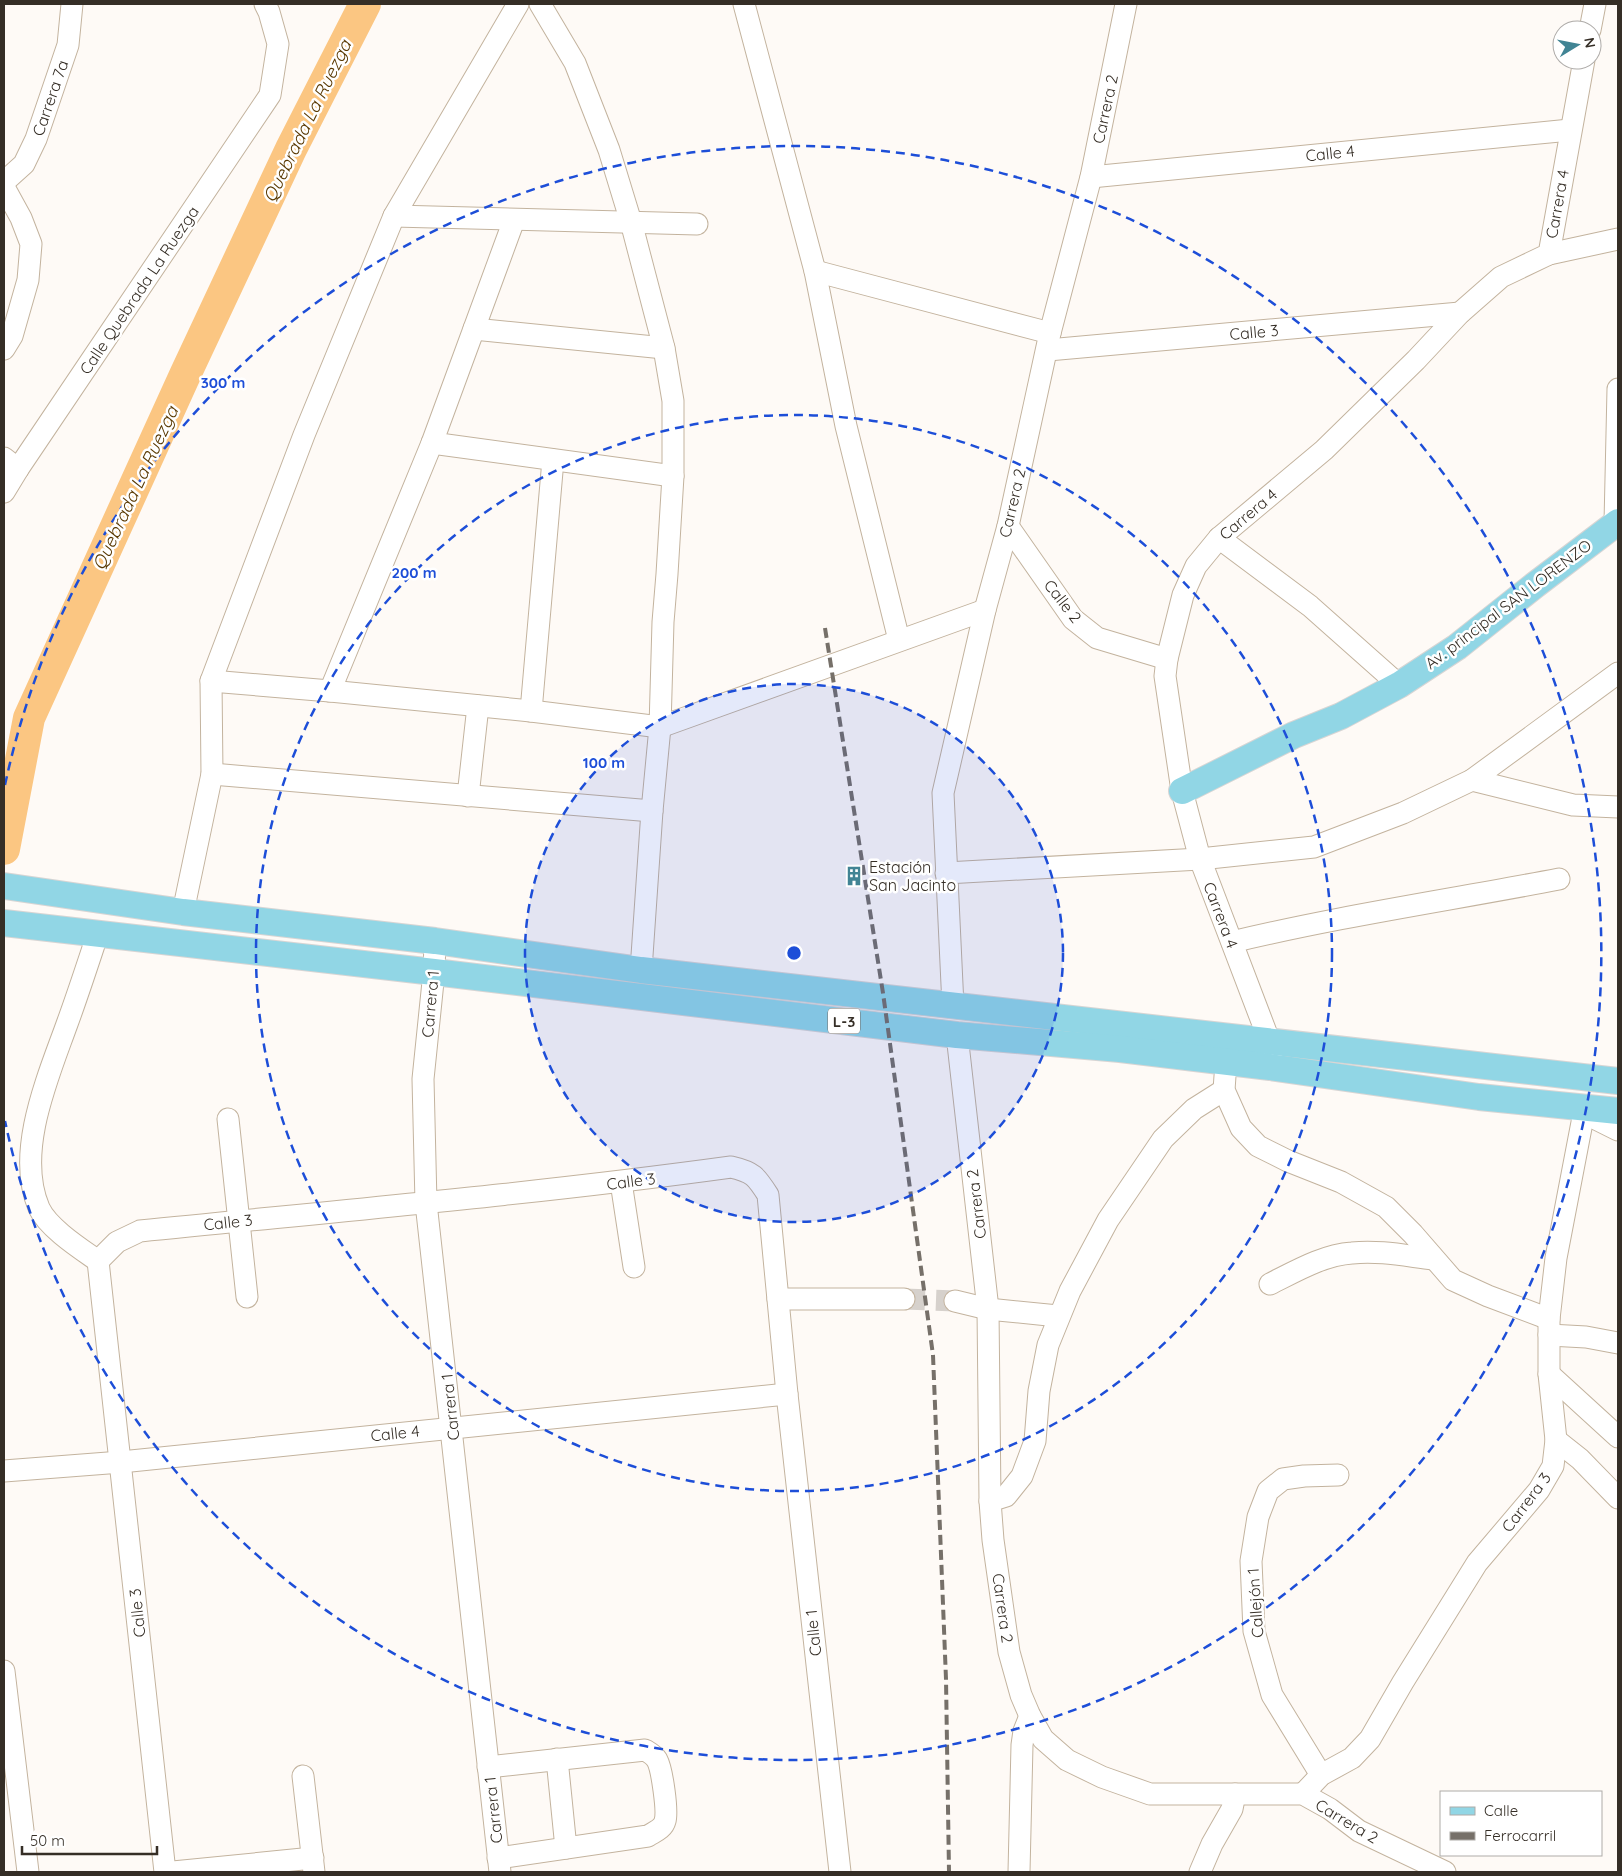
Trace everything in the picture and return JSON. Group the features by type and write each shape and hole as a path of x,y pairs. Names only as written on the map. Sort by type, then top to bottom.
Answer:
{"main road":[{"name":"Av. principal SAN LORENZO","path":"1182,790 1294,735 1340,716 1399,685 1457,647 1617,522"},
{"name":"L-3","path":"4,886 183,912 434,941 641,970 1618,1081"},
{"name":"L-3","path":"4,923 434,972 957,1035 1120,1049 1274,1067 1478,1098 1577,1109 1618,1111"}],"street":[{"name":"Carrera 7a","path":"4,182 24,164 36,139 68,45 72,4"},
{"name":"Calle Quebrada La Ruezga","path":"4,492 11,464 270,95 278,44 269,12 264,4"},
{"path":"183,912 212,774 211,681 304,435 394,216 518,4"},
{"path":"540,4 575,63 609,150 631,222 664,348 673,401 673,476 663,622 660,726 641,970"},
{"path":"744,4 816,271 846,426 899,640"},
{"name":"Carrera 2","path":"953,1006 943,793 985,610 1008,526 1049,342 1091,177 1126,4"},
{"path":"1592,20 1595,4"},
{"name":"Carrera 4","path":"1274,1067 1269,1040 1200,859 1182,790 1165,676 1167,659 1183,595 1196,566 1218,538 1324,450 1416,360 1460,313 1501,277 1548,254 1582,70"},
{"name":"Calle 4","path":"1091,177 1570,130"},
{"path":"4,187 21,218 31,244 28,280 12,336 4,349"},
{"path":"394,216 697,224"},
{"path":"330,691 432,443 514,220"},
{"path":"1548,254 1618,239"},
{"path":"816,271 1049,342"},
{"name":"Calle 3","path":"1049,342 1460,313"},
{"path":"474,329 664,348"},
{"path":"1617,522 1618,389"},
{"path":"432,443 673,476"},
{"path":"531,711 553,460"},
{"name":"Calle 2","path":"1008,526 1073,620 1097,638 1167,659"},
{"path":"1218,538 1310,606 1399,685"},
{"path":"211,681 531,711 660,726 985,610"},
{"path":"946,873 1200,859 1314,847 1403,813 1472,780 1618,673"},
{"path":"468,796 478,706"},
{"path":"212,774 652,811"},
{"path":"1472,780 1573,805 1618,807"},
{"path":"1232,942 1340,918 1559,879"},
{"path":"98,933 43,1090 36,1118 32,1148 32,1182 40,1210 60,1234 98,1261"},
{"name":"Carrera 1","path":"434,941 434,972 423,1079 426,1203 499,1865"},
{"name":"Carrera 2","path":"957,1035 988,1309 990,1501 993,1540 1009,1652 1021,1696 1030,1716 1044,1739 1067,1760 1102,1777 1150,1794 1303,1794 1330,1809 1359,1831 1445,1872"},
{"path":"1229,1036 1224,1090 1241,1128 1258,1146 1288,1161 1341,1182 1386,1207 1413,1234 1453,1280 1549,1327 1618,1343"},
{"path":"990,1501 1006,1496 1022,1476 1036,1442 1039,1391 1048,1345 1058,1316 1108,1220 1150,1157 1178,1124 1194,1109 1224,1090"},
{"path":"1577,1109 1618,1130"},
{"name":"Carrera 3","path":"1303,1794 1322,1775 1352,1758 1370,1739 1403,1682 1478,1563 1539,1490 1553,1466 1556,1440 1549,1374 1549,1327 1556,1258 1577,1109"},
{"path":"228,1119 247,1297"},
{"name":"Calle 3","path":"165,1872 98,1261 117,1242 140,1230 426,1203 621,1182 731,1167 748,1171 759,1180 768,1195 787,1394"},
{"path":"621,1182 634,1267"},
{"path":"1270,1284 1326,1258 1351,1253 1376,1252 1433,1259"},
{"path":"778,1299 904,1299"},
{"path":"955,1301 988,1309 1058,1316"},
{"path":"1549,1374 1618,1437"},
{"name":"Calle 4","path":"4,1471 121,1462 787,1394"},
{"name":"Calle 1","path":"787,1394 840,1872"},
{"path":"1556,1440 1580,1459 1618,1498"},
{"name":"Callejón 1","path":"1322,1775 1272,1695 1254,1631 1251,1561 1258,1517 1268,1491 1283,1479 1338,1475"},
{"path":"4,1671 28,1872"},
{"path":"1019,1872 1022,1745 1024,1731 1030,1716"},
{"path":"488,1767 645,1750 653,1754 658,1761 665,1807 665,1822 660,1830 648,1836 566,1848 499,1865"},
{"path":"557,1759 566,1848"},
{"path":"173,1872 314,1865 303,1776"},
{"path":"1200,1872 1212,1844 1232,1809 1235,1794"}],"waterway":[{"name":"Quebrada La Ruezga","path":"4,849 29,718 185,375 291,149 365,4"}],"tunnel":[{"path":"904,1299 955,1301"}],"railway":[{"path":"825,628 883,993 933,1355 946,1679 949,1872"}],"place":[{"name":"Estación San Jacinto","path":"854,876"}]}
